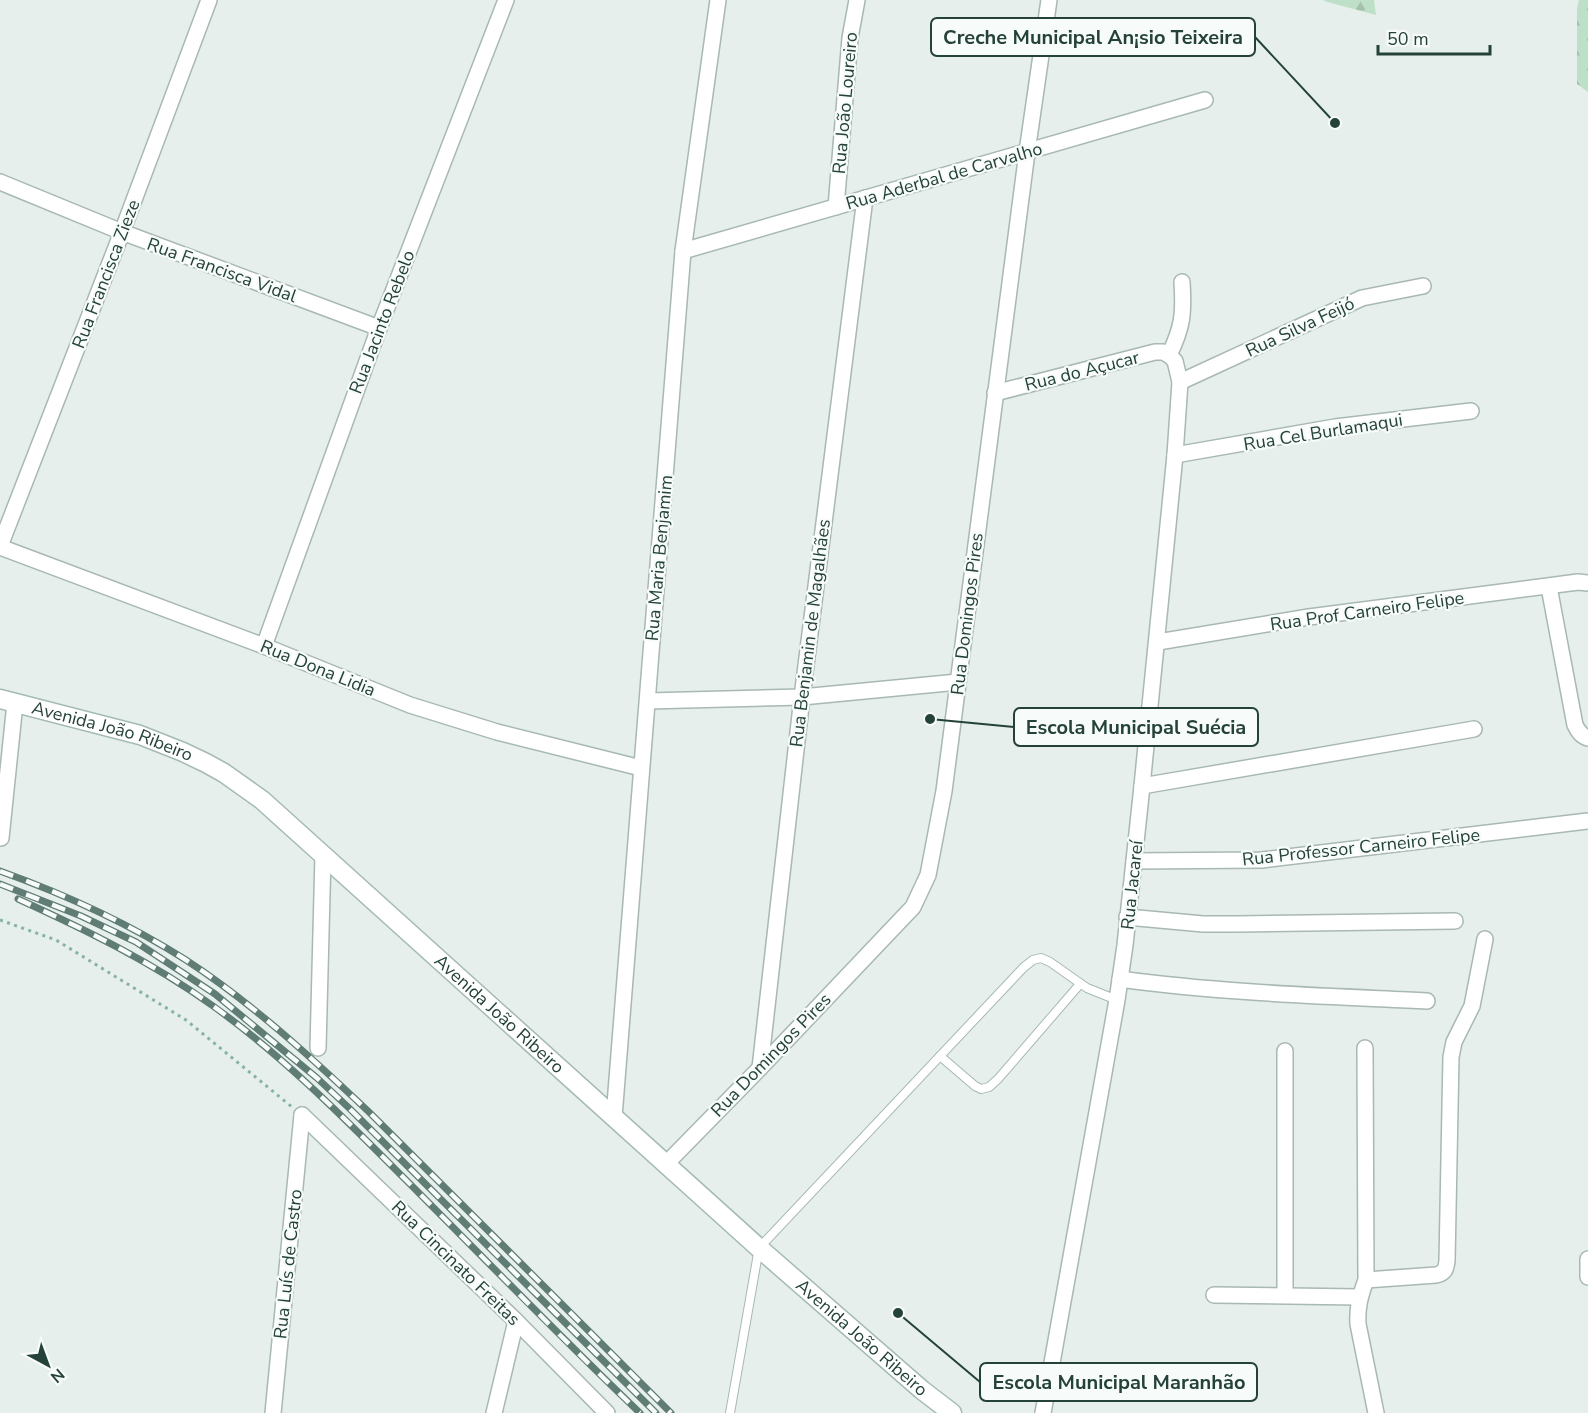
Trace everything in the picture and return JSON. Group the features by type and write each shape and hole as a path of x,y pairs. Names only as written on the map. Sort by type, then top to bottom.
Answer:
{"main road":[{"name":"Avenida João Ribeiro","path":"7,701 140,735 206,763 254,794 759,1248 922,1390 952,1413"}],"street":[{"name":"Rua Francisca Zieze","path":"0,547 209,0"},
{"name":"Rua Jacinto Rebelo","path":"264,646 379,328 506,0"},
{"name":"Rua Maria Benjamim","path":"614,1117 683,250 718,0"},
{"name":"Rua João Loureiro","path":"836,207 850,38 857,0"},
{"name":"Rua Domingos Pires","path":"666,1164 913,907 928,875 944,791 995,393 1049,0"},
{"name":"Rua Aderbal de Carvalho","path":"683,250 1205,100"},
{"name":"Rua Francisca Vidal","path":"0,182 122,232 379,328"},
{"name":"Rua Benjamin de Magalhães","path":"760,1068 802,697 865,198"},
{"path":"1169,355 1182,321 1182,282"},
{"name":"Rua Silva Feijó","path":"1180,382 1362,298 1423,286"},
{"name":"Rua do Açucar","path":"995,393 1155,352 1169,355"},
{"name":"Rua Jacareí","path":"1043,1413 1118,1000 1158,642 1175,455 1180,382 1175,361 1169,355"},
{"name":"Rua Cel Burlamaqui","path":"1175,455 1335,427 1471,411"},
{"name":"Rua Dona Lidia","path":"0,547 264,646 410,705 497,732 641,768"},
{"name":"Rua Prof Carneiro Felipe","path":"1158,642 1309,617 1583,582"},
{"path":"1549,587 1575,725 1578,732 1588,738"},
{"path":"648,701 802,697 958,682"},
{"path":"1,838 7,701"},
{"path":"1142,786 1474,729"},
{"name":"Rua Professor Carneiro Felipe","path":"1134,861 1262,860 1588,821"},
{"path":"318,1048 323,855"},
{"path":"1127,917 1203,924 1455,921"},
{"path":"1366,1280 1436,1275 1444,1272 1447,1267 1451,1057 1454,1042 1472,1005 1485,939"},
{"path":"1120,979 1170,986 1427,1001"},
{"path":"1365,1048 1366,1280 1359,1297 1357,1311 1376,1413"},
{"path":"1285,1051 1286,1295"},
{"name":"Rua Cincinato Freitas","path":"302,1115 516,1320 607,1413"},
{"name":"Rua Luís de Castro","path":"273,1413 302,1115"},
{"path":"1588,1259 1588,1277"},
{"path":"1214,1295 1359,1297"},
{"path":"494,1413 516,1320"}],"lane":[{"path":"730,1413 759,1248 1033,960 1041,958 1050,962 1080,984 1118,1000"},
{"path":"940,1056 975,1086 981,1089 989,1087 1080,984"}],"path":[{"path":"0,920 56,940 186,1020 302,1115"}],"green space":[{"path":"1374,0 1376,15 1324,1"},
{"path":"1579,0 1588,0 1588,92 1577,84 1577,8"}],"railway":[{"path":"0,871 48,889 141,934 186,960 258,1013 369,1112 671,1413"},
{"path":"0,884 81,916 136,942 215,994 317,1078 349,1108 656,1413"},
{"path":"18,899 142,961 190,990 239,1025 312,1088 359,1133 640,1413"}],"place":[{"name":"Creche Municipal An¡sio Teixeira","path":"1335,123"},
{"name":"Escola Municipal Suécia","path":"930,719"},
{"name":"Escola Municipal Maranhão","path":"898,1313"}]}
